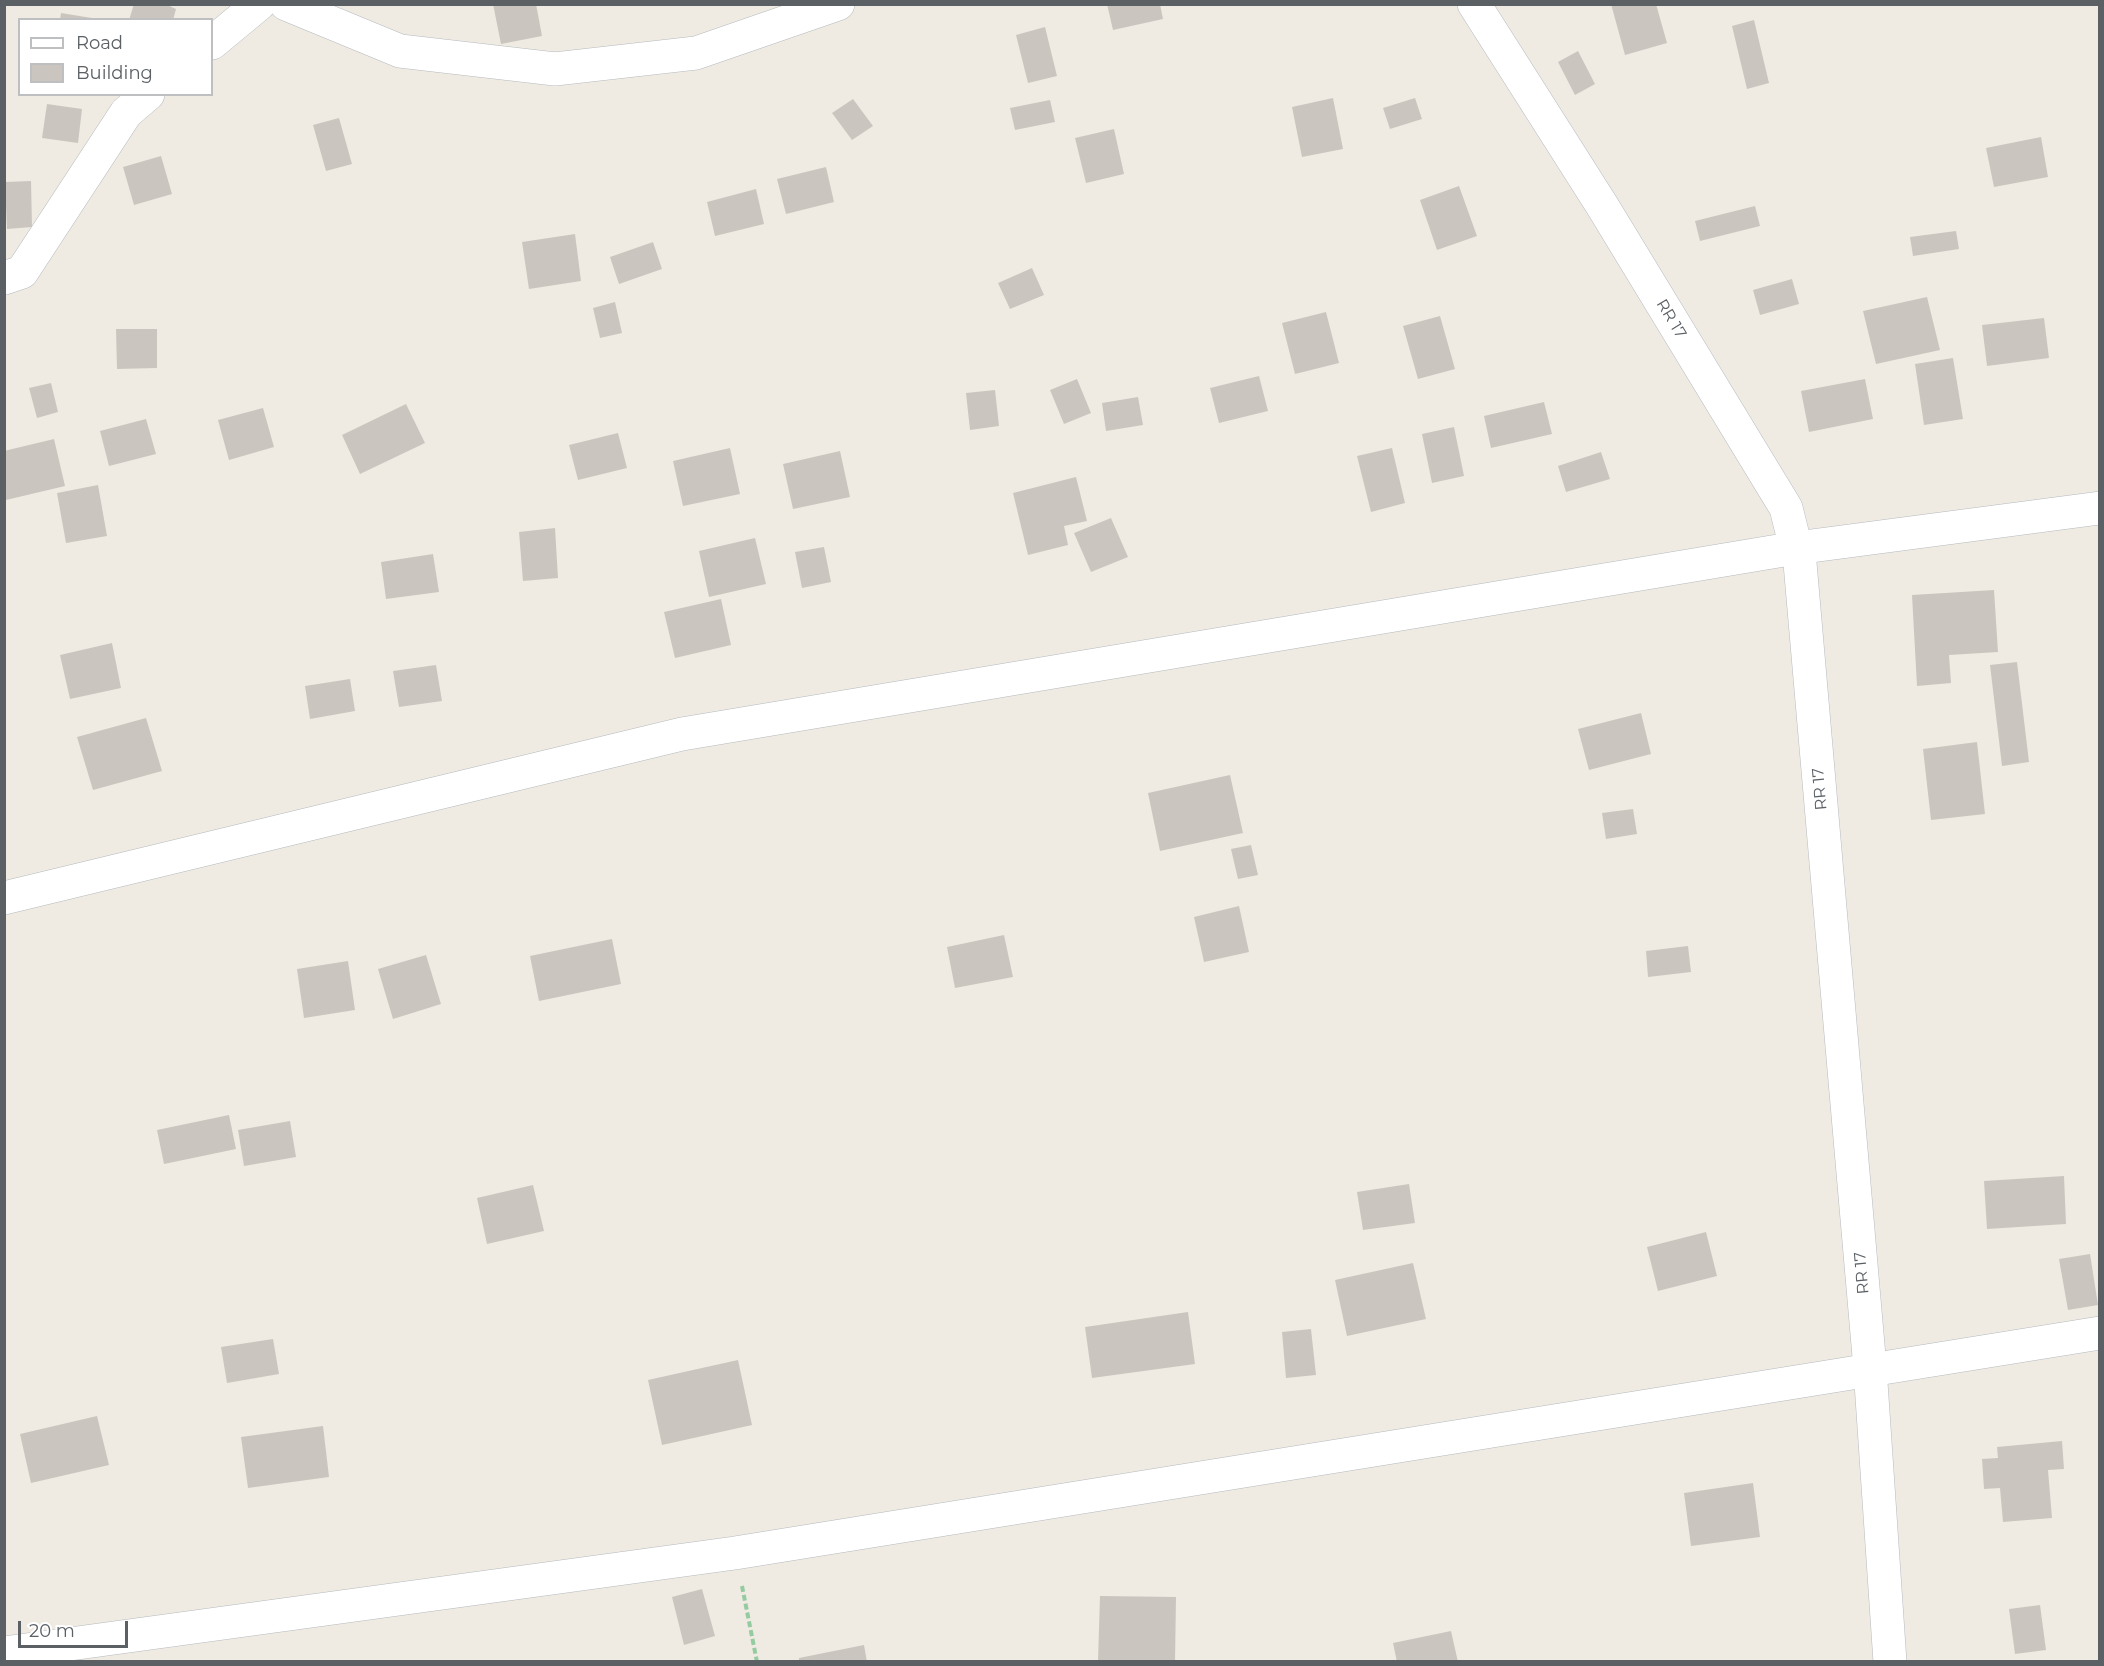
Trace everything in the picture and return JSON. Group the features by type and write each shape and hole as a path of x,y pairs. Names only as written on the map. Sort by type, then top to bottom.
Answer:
{"street":[{"path":"213,42 259,4"},
{"path":"286,4 400,51 555,69 696,53 838,4"},
{"name":"RR 17","path":"1474,4 1603,207 1786,508 1800,563 1870,1368 1890,1662"},
{"path":"4,278 22,272 126,113 146,96"},
{"path":"4,898 682,734 1796,548 2100,508"},
{"path":"4,1653 735,1553 1870,1368 2100,1333"}],"path":[{"path":"735,1553 757,1662"}],"building":[{"path":"134,4 165,4 176,9 174,18 130,18"},
{"path":"493,4 536,4 542,36 501,44"},
{"path":"1107,4 1160,4 1163,19 1113,30"},
{"path":"1611,4 1656,4 1667,43 1625,55"},
{"path":"61,13 92,18 60,18"},
{"path":"1754,20 1769,83 1747,89 1732,26"},
{"path":"1045,27 1057,76 1028,83 1016,35"},
{"path":"1578,51 1595,84 1575,95 1558,62"},
{"path":"1333,98 1343,149 1302,157 1292,107"},
{"path":"1415,98 1422,119 1390,129 1383,108"},
{"path":"853,99 873,126 852,140 832,113"},
{"path":"1050,100 1055,122 1015,130 1010,108"},
{"path":"47,104 82,109 78,143 42,138"},
{"path":"339,118 352,164 326,171 313,125"},
{"path":"1114,129 1124,174 1086,183 1075,138"},
{"path":"2041,137 2048,177 1994,187 1986,148"},
{"path":"161,156 172,194 134,205 123,167"},
{"path":"826,167 834,202 786,214 777,179"},
{"path":"31,181 32,227 7,229 5,182"},
{"path":"1459,186 1477,236 1437,250 1420,200"},
{"path":"756,189 764,224 715,236 707,202"},
{"path":"1755,206 1760,226 1700,241 1695,221"},
{"path":"1956,231 1959,249 1913,256 1910,237"},
{"path":"575,234 581,281 529,289 522,242"},
{"path":"653,242 662,269 619,284 610,257"},
{"path":"1032,268 1044,295 1010,309 998,283"},
{"path":"1792,279 1799,304 1760,315 1753,290"},
{"path":"1927,297 1940,350 1876,364 1863,311"},
{"path":"615,302 622,333 600,338 593,308"},
{"path":"1326,312 1339,363 1295,374 1282,323"},
{"path":"1440,316 1455,369 1418,379 1403,326"},
{"path":"2044,318 2049,358 1987,366 1982,325"},
{"path":"116,329 157,329 157,368 117,369"},
{"path":"1953,358 1963,419 1924,425 1915,364"},
{"path":"1259,376 1268,411 1219,423 1210,388"},
{"path":"1077,379 1091,413 1064,424 1050,390"},
{"path":"1865,379 1873,419 1809,432 1801,391"},
{"path":"51,383 58,412 37,418 29,388"},
{"path":"995,390 999,426 970,430 966,393"},
{"path":"1138,397 1143,425 1106,431 1102,403"},
{"path":"1544,402 1552,434 1491,448 1484,416"},
{"path":"406,404 425,443 360,474 342,435"},
{"path":"263,408 274,447 229,460 218,420"},
{"path":"146,419 156,454 109,466 100,431"},
{"path":"1454,427 1464,476 1432,483 1422,434"},
{"path":"618,433 627,468 578,480 569,445"},
{"path":"54,439 65,486 6,500 4,451"},
{"path":"730,448 740,494 683,506 673,461"},
{"path":"1392,448 1405,503 1371,512 1357,456"},
{"path":"840,451 850,497 793,509 783,464"},
{"path":"1601,452 1610,479 1566,492 1558,466"},
{"path":"1076,477 1087,521 1064,526 1068,545 1028,555 1013,493"},
{"path":"98,485 107,536 66,543 57,493"},
{"path":"1111,518 1128,557 1091,572 1074,533"},
{"path":"555,528 558,578 523,581 519,532"},
{"path":"755,538 766,584 709,597 699,551"},
{"path":"824,547 831,582 802,588 795,552"},
{"path":"433,554 439,592 386,599 381,562"},
{"path":"1994,590 1998,652 1949,655 1951,683 1917,686 1912,595"},
{"path":"721,599 731,645 675,658 664,612"},
{"path":"112,643 121,688 70,699 60,655"},
{"path":"2017,662 2029,762 2002,766 1990,665"},
{"path":"436,665 442,701 399,707 393,671"},
{"path":"350,679 355,711 310,719 305,686"},
{"path":"1641,713 1651,754 1589,770 1578,729"},
{"path":"146,718 162,771 93,790 77,737"},
{"path":"1977,742 1985,814 1931,820 1923,749"},
{"path":"1230,775 1243,833 1160,851 1148,793"},
{"path":"1633,809 1637,834 1606,839 1602,813"},
{"path":"1251,845 1258,875 1238,879 1231,849"},
{"path":"1239,906 1249,952 1204,962 1194,917"},
{"path":"1004,935 1013,977 955,988 947,947"},
{"path":"612,939 621,984 539,1001 530,956"},
{"path":"1688,946 1691,972 1648,977 1646,951"},
{"path":"426,955 441,1004 393,1019 378,969"},
{"path":"348,961 355,1010 304,1018 297,969"},
{"path":"229,1115 236,1149 164,1164 157,1130"},
{"path":"290,1121 296,1157 244,1166 238,1130"},
{"path":"2064,1176 2066,1224 1987,1229 1984,1181"},
{"path":"1409,1184 1415,1223 1363,1230 1357,1192"},
{"path":"533,1185 544,1231 487,1244 477,1198"},
{"path":"1706,1232 1717,1276 1658,1291 1647,1247"},
{"path":"2090,1254 2098,1305 2068,1310 2059,1259"},
{"path":"1413,1263 1426,1319 1347,1336 1335,1280"},
{"path":"1188,1312 1195,1364 1092,1378 1085,1327"},
{"path":"1311,1329 1316,1375 1286,1378 1282,1332"},
{"path":"273,1339 279,1374 227,1383 221,1347"},
{"path":"738,1360 752,1425 662,1445 648,1380"},
{"path":"97,1416 109,1465 31,1483 20,1434"},
{"path":"323,1426 329,1477 248,1488 241,1437"},
{"path":"2062,1441 2064,1469 2048,1470 2052,1518 2003,1522 2000,1488 1984,1489 1982,1459 1998,1458 1997,1447"},
{"path":"1753,1483 1760,1537 1691,1546 1684,1493"},
{"path":"702,1589 715,1636 684,1645 672,1597"},
{"path":"1100,1596 1176,1597 1175,1662 1098,1662"},
{"path":"2040,1605 2046,1650 2015,1654 2009,1609"},
{"path":"1451,1631 1458,1662 1397,1662 1393,1643"},
{"path":"864,1645 867,1662 799,1662 799,1658"}]}
